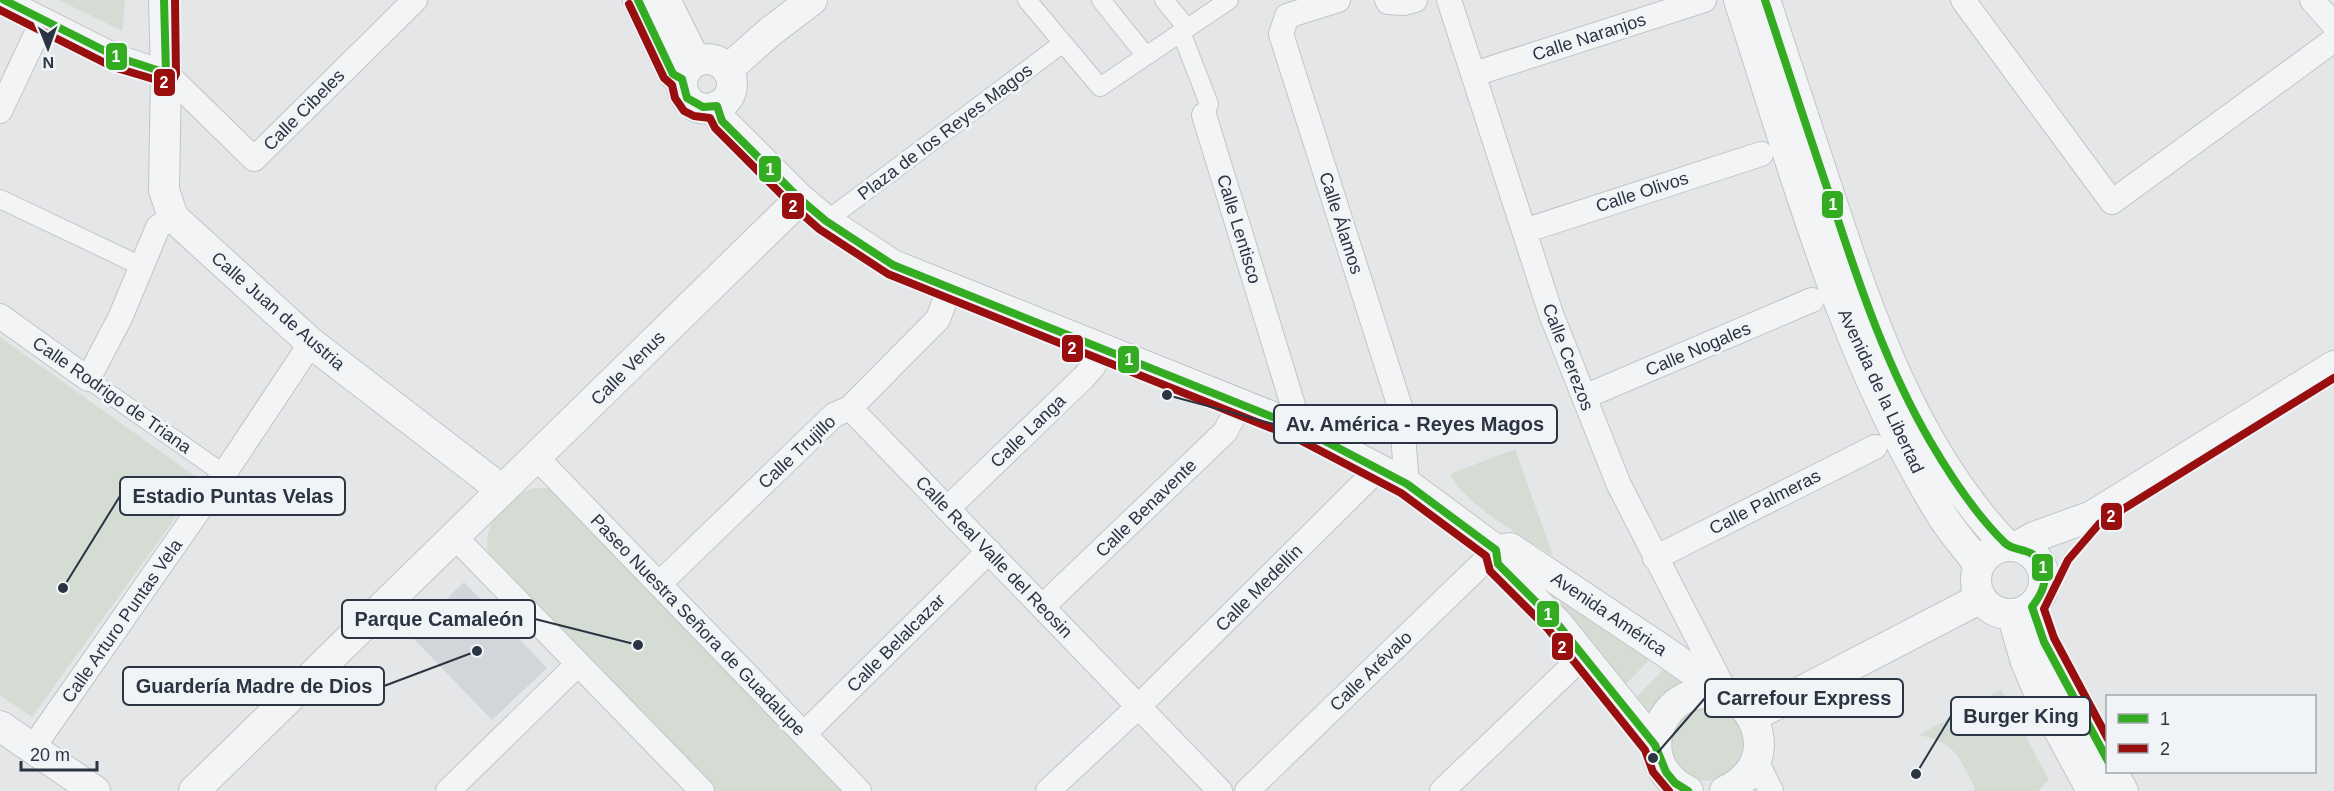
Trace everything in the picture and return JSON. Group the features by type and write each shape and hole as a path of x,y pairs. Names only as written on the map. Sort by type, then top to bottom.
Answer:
{"street":[{"path":"4,0 117,57 166,73"},
{"name":"Calle Juan de Austria","path":"164,0 166,73 164,190 173,217 311,344 502,490"},
{"name":"Calle Cibeles","path":"166,73 255,159 415,0"},
{"path":"638,0 673,74 690,70 714,60 727,70 731,86 729,95 717,106 702,108 688,101 682,87 690,70 691,52 665,0"},
{"path":"727,70 771,31 812,0"},
{"path":"1027,0 1100,87 1229,0"},
{"path":"1101,0 1146,56"},
{"name":"Calle Lentisco","path":"1164,0 1184,30 1209,104 1204,115 1300,428"},
{"name":"Calle Álamos","path":"1338,0 1287,16 1281,34 1401,410 1407,484"},
{"path":"1387,0 1404,3 1415,0"},
{"name":"Calle Cerezos","path":"1449,0 1551,314 1619,485 1721,695"},
{"name":"Calle Naranjos","path":"1474,74 1704,0"},
{"name":"Avenida de la Libertad","path":"1739,0 1835,291 1863,362 1898,434 1942,515 1979,565"},
{"name":"Avenida de la Libertad","path":"1765,0 1860,286 1885,350 1922,426 1967,501 2012,546"},
{"path":"1964,0 2112,202 2334,40"},
{"path":"2312,0 2334,25"},
{"path":"3,97 43,20"},
{"name":"Plaza de los Reyes Magos","path":"826,221 1063,43"},
{"name":"Avenida América","path":"717,106 722,120 800,199 826,221 893,265 949,289 1241,402 1300,428 1379,468 1407,484 1496,550 1510,549 1675,658 1721,695 1742,705 1752,717"},
{"name":"Calle Olivos","path":"1524,231 1761,154"},
{"path":"0,199 141,266"},
{"name":"Calle Venus","path":"194,791 800,199"},
{"path":"88,380 120,318 158,227 173,217"},
{"name":"Calle Trujillo","path":"659,584 834,416 850,408 938,319 949,289"},
{"name":"Calle Nogales","path":"1584,397 1812,300"},
{"name":"Calle Rodrigo de Triana","path":"0,316 224,474"},
{"name":"Calle Arturo Puntas Vela","path":"32,749 224,474 311,344"},
{"name":"Calle Langa","path":"947,509 1088,373 1102,348"},
{"path":"2092,516 2069,540 2045,578 2039,599 2022,611 1994,610 1981,598 1976,587 1979,565 1995,549 2012,546 2092,516 2334,366"},
{"name":"Calle Benavente","path":"1042,607 1225,432 1241,402"},
{"name":"Calle Real Valle del Reosin","path":"850,408 1220,791"},
{"name":"Calle Palmeras","path":"1654,558 1875,447"},
{"name":"Paseo Nuestra Señora de Guadalupe","path":"537,458 859,791"},
{"name":"Calle Medellín","path":"1048,791 1138,706 1379,468"},
{"path":"454,536 702,791"},
{"path":"2012,546 2029,551 2037,558 2043,568 2045,578"},
{"name":"Avenida América","path":"1496,550 1498,564 1556,622 1655,745 1658,760 1676,788"},
{"name":"Calle Arévalo","path":"1247,791 1496,550"},
{"name":"Calle Belalcazar","path":"804,734 989,551"},
{"path":"1725,791 1736,786 1748,775 1756,761 1758,739 1752,717 1981,598"},
{"path":"2022,611 2044,642 2106,758"},
{"path":"2022,611 2026,662 2040,695 2092,791"},
{"path":"1442,791 1584,655"},
{"path":"448,791 579,664"},
{"path":"1655,745 1657,730 1663,716 1673,705 1685,697 1700,693 1721,695"},
{"path":"0,726 95,791"},
{"path":"1756,761 1771,791"},
{"path":"2113,773 2122,791"}],"shaded area":[{"path":"59,0 125,0 122,31"},
{"path":"0,337 202,481 32,717 0,695"},
{"path":"1515,449 1553,556 1482,510 1459,487 1450,474"},
{"path":"534,488 550,488 848,791 711,791 490,560 487,549 488,532 496,515 509,501"},
{"path":"1511,558 1655,654 1623,687"},
{"path":"464,582 547,668 492,720 410,635"},
{"path":"1669,664 1691,682 1666,694 1649,715 1634,699"},
{"path":"2001,690 2049,780 2038,791 1974,791 1974,786 1964,766 1954,752 1941,742 1919,735"},
{"path":"1701,707 1715,707 1729,713 1739,723 1745,737 1745,751 1739,765 1729,775 1715,781 1701,781 1687,775 1677,765 1671,751 1671,737 1677,723 1687,713"}],"transit line":[{"name":"1","path":"4,0 117,57 166,73 164,0"},
{"name":"2","path":"0,10 113,67 167,83 173,80 176,74 175,0"},
{"name":"1","path":"638,0 673,74 682,79 687,98 703,107 717,106 722,121 800,199 826,221 893,265 1300,428 1407,484 1496,550 1498,564 1556,622 1655,745 1666,772 1675,783 1688,791"},
{"name":"1","path":"1765,0 1855,270 1876,329 1901,386 1938,455 1974,507 2005,543 2029,552 2038,559 2042,566 2044,582 2041,593 2032,607 2044,642 2106,757"},
{"name":"2","path":"629,4 664,78 672,85 675,98 684,111 694,116 710,118 715,128 819,229 888,274 1296,438 1401,493 1486,556 1490,571 1548,629 1645,750 1653,772 1669,791"},
{"name":"2","path":"2106,735 2054,638 2044,609 2068,560 2099,524 2334,378"}],"place":[{"name":"Av. América - Reyes Magos","path":"1167,395"},
{"name":"Estadio Puntas Velas","path":"63,588"},
{"name":"Parque Camaleón","path":"638,645"},
{"name":"Guardería Madre de Dios","path":"477,651"},
{"name":"Carrefour Express","path":"1653,758"},
{"name":"Burger King","path":"1916,774"}]}
